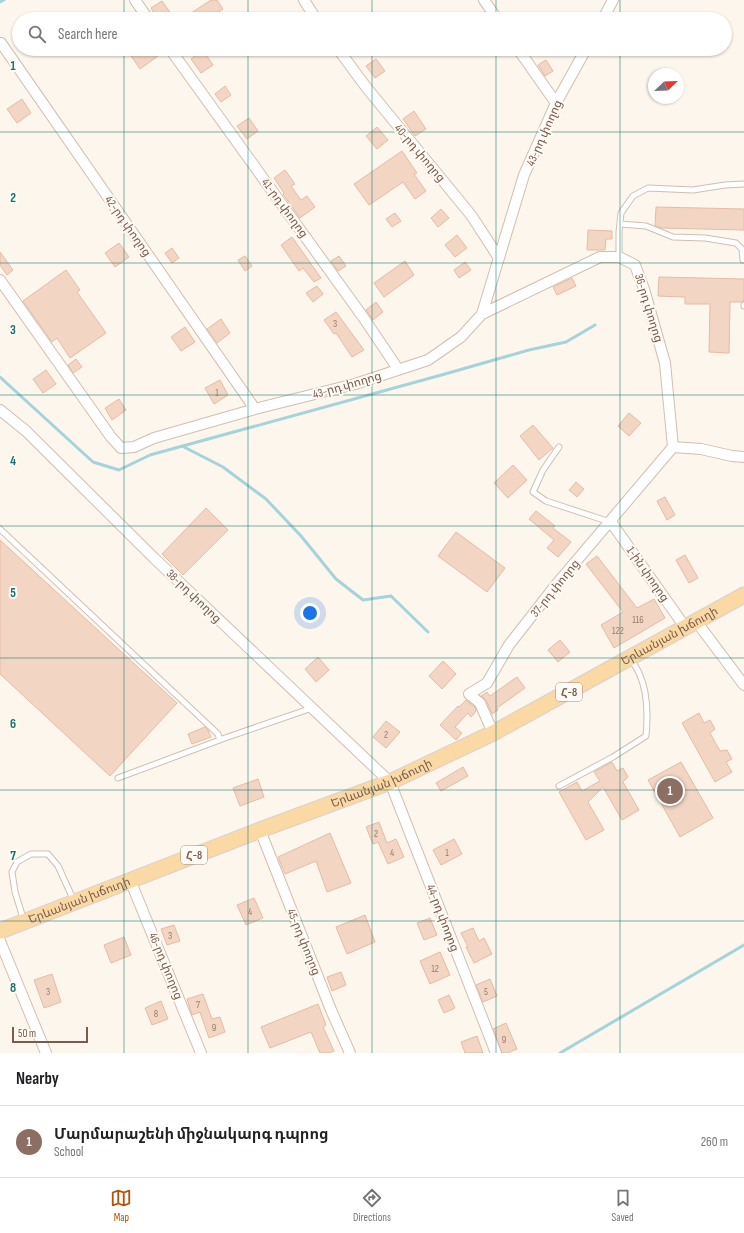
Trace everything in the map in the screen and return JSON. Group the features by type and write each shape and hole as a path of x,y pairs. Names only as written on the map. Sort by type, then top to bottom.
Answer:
{"main road":[{"name":"Երևանյան խճուղի","path":"0,931 260,830 390,782 493,733 744,595"}],"street":[{"path":"135,0 143,12"},
{"path":"304,0 312,12"},
{"path":"484,0 492,12"},
{"path":"607,12 613,0"},
{"name":"42-րդ փողոց","path":"1,43 255,409"},
{"name":"41-րդ փողոց","path":"175,56 363,317 398,369"},
{"name":"40-րդ փողոց","path":"343,56 366,87 472,215 499,258"},
{"path":"523,56 556,103"},
{"name":"43-րդ փողոց","path":"0,280 110,437 121,448 134,447 154,438 255,409 355,384 428,360 461,337 482,314 524,175 556,103 582,56"},
{"path":"482,314 600,257 619,257"},
{"name":"36-րդ փողոց","path":"619,257 635,264 644,289 665,363 673,447"},
{"name":"38-րդ փողոց","path":"0,410 26,431 155,559 390,782"},
{"path":"673,447 701,449 732,456 744,457"},
{"name":"37-րդ փողոց","path":"493,733 480,703 469,694 487,683 514,639 555,586 611,522 673,447"},
{"name":"1-ին փողոց","path":"611,522 690,624 744,686"},
{"name":"44-րդ փողոց","path":"390,782 496,1053"},
{"name":"45-րդ փողոց","path":"260,830 331,1010 350,1053"},
{"name":"46-րդ փողոց","path":"130,880 201,1053"},
{"path":"0,941 46,1053"}],"lane":[{"path":"619,257 621,213 633,196 648,188 693,190 725,185 744,184"},
{"path":"620,224 646,226 673,236 705,238 736,243 742,249 743,260"},
{"path":"559,447 542,470 533,492 546,502 611,522"},
{"path":"0,529 218,734 220,740"},
{"path":"558,786 613,757 646,736 648,714 644,690 639,673 630,658"},
{"path":"118,778 312,708"},
{"path":"24,921 15,892 12,872 17,862 31,854 48,854 58,866 74,902"}],"building":[{"path":"211,0 217,0 223,9 218,12 193,12"},
{"path":"162,1 170,12 154,12 151,8"},
{"path":"131,56 158,56 140,69"},
{"path":"195,56 207,56 213,65 201,73 191,59"},
{"path":"376,59 385,71 375,78 366,66"},
{"path":"546,60 553,71 545,76 538,65"},
{"path":"225,86 231,95 221,102 215,94"},
{"path":"22,99 31,113 17,123 7,109"},
{"path":"414,111 426,129 415,136 403,119"},
{"path":"249,118 258,131 247,139 237,126"},
{"path":"377,127 388,140 377,149 366,136"},
{"path":"402,151 417,173 414,174 426,191 415,199 403,182 369,205 354,184"},
{"path":"285,170 295,184 291,186 301,200 307,196 315,207 300,218 274,178"},
{"path":"656,207 744,209 744,230 662,228 655,226"},
{"path":"441,209 449,218 438,227 431,218"},
{"path":"395,213 401,221 392,227 386,219"},
{"path":"588,230 612,231 612,239 606,239 605,250 587,250"},
{"path":"457,235 467,248 455,257 445,245"},
{"path":"292,237 321,278 314,282 303,268 299,271 281,245"},
{"path":"119,243 129,257 115,267 105,253"},
{"path":"172,248 179,258 172,263 165,253"},
{"path":"0,252 13,270 7,275 0,265"},
{"path":"245,256 252,266 245,271 238,260"},
{"path":"339,256 346,266 338,271 331,261"},
{"path":"405,261 414,275 384,297 374,283"},
{"path":"465,262 471,270 459,278 454,270"},
{"path":"66,270 80,290 77,292 106,333 70,358 57,338 52,342 23,301"},
{"path":"659,277 744,279 744,301 730,302 729,353 709,352 710,304 685,304 685,297 658,296"},
{"path":"572,278 576,286 557,295 553,287"},
{"path":"317,286 323,294 313,302 306,293"},
{"path":"376,302 383,312 373,320 366,310"},
{"path":"336,312 364,350 352,357 336,333 334,334 324,320"},
{"path":"221,319 230,333 217,343 207,329"},
{"path":"185,327 195,342 181,351 171,337"},
{"path":"76,359 82,367 73,373 68,365"},
{"path":"46,370 56,384 43,393 33,379"},
{"path":"220,380 228,395 214,404 205,388"},
{"path":"119,399 126,410 112,420 105,408"},
{"path":"629,413 641,423 629,436 618,426"},
{"path":"533,425 553,448 539,460 520,436"},
{"path":"513,465 527,480 508,498 494,483"},
{"path":"576,482 584,489 577,497 569,490"},
{"path":"665,497 675,515 667,520 657,501"},
{"path":"206,508 228,530 183,575 162,554"},
{"path":"536,511 555,526 553,528 571,542 558,557 547,548 554,540 529,519"},
{"path":"456,532 505,568 487,592 438,556"},
{"path":"0,540 177,703 110,776 0,674"},
{"path":"685,555 698,578 689,583 676,560"},
{"path":"597,556 637,608 654,599 665,618 614,648 601,625 623,612 586,564"},
{"path":"560,640 570,652 558,662 548,650"},
{"path":"318,657 329,670 316,682 305,669"},
{"path":"443,661 456,674 442,689 429,676"},
{"path":"517,677 525,688 497,708 498,710 492,714 486,700 481,696 487,692 490,696"},
{"path":"466,700 475,707 476,711 471,717 468,713 455,727 462,733 456,740 440,725 458,706 459,707"},
{"path":"699,713 704,723 710,720 715,729 710,733 720,751 727,750 732,759 726,762 732,772 715,782 682,723"},
{"path":"386,721 400,732 386,748 373,737"},
{"path":"205,727 211,737 192,744 188,734"},
{"path":"612,762 617,771 623,768 628,777 623,782 639,810 622,820 603,787 588,802 604,830 586,840 559,792 577,782 582,791 600,781 594,772"},
{"path":"681,762 713,818 680,837 648,780"},
{"path":"463,767 468,776 441,791 436,783"},
{"path":"258,779 264,797 240,806 233,788"},
{"path":"379,822 387,843 396,839 404,857 388,864 378,842 373,844 366,827"},
{"path":"330,833 351,883 327,892 316,861 285,874 278,857"},
{"path":"454,839 462,854 441,865 433,850"},
{"path":"254,898 263,918 246,925 237,905"},
{"path":"365,915 375,942 347,954 336,927"},
{"path":"430,918 437,935 424,940 417,923"},
{"path":"174,925 180,941 167,945 161,929"},
{"path":"473,928 479,941 484,938 492,954 474,963 461,933"},
{"path":"124,937 131,955 111,963 104,945"},
{"path":"440,952 450,975 430,984 420,961"},
{"path":"341,972 346,985 332,991 327,977"},
{"path":"52,974 61,1002 44,1008 34,980"},
{"path":"490,979 497,996 483,1002 476,985"},
{"path":"203,994 212,1019 220,1017 225,1032 209,1038 200,1012 192,1015 187,999"},
{"path":"449,995 455,1008 444,1013 438,1000"},
{"path":"161,1001 168,1019 152,1025 145,1008"},
{"path":"318,1004 326,1025 323,1027 334,1051 329,1053 320,1053 311,1032 270,1048 261,1027"},
{"path":"506,1023 517,1049 507,1053 502,1053 493,1029"},
{"path":"477,1036 483,1053 465,1053 461,1042"}],"waterway":[{"path":"0,2 4,0"},
{"path":"0,377 93,462 119,470 150,455 529,350 566,342 595,325"},
{"path":"182,446 223,467 266,499 301,536 336,579 363,600 391,596 428,632"},
{"path":"560,1053 744,945"}],"place":[{"name":"Մարմարաշենի միջնակարգ դպրոց","path":"670,791"}]}
